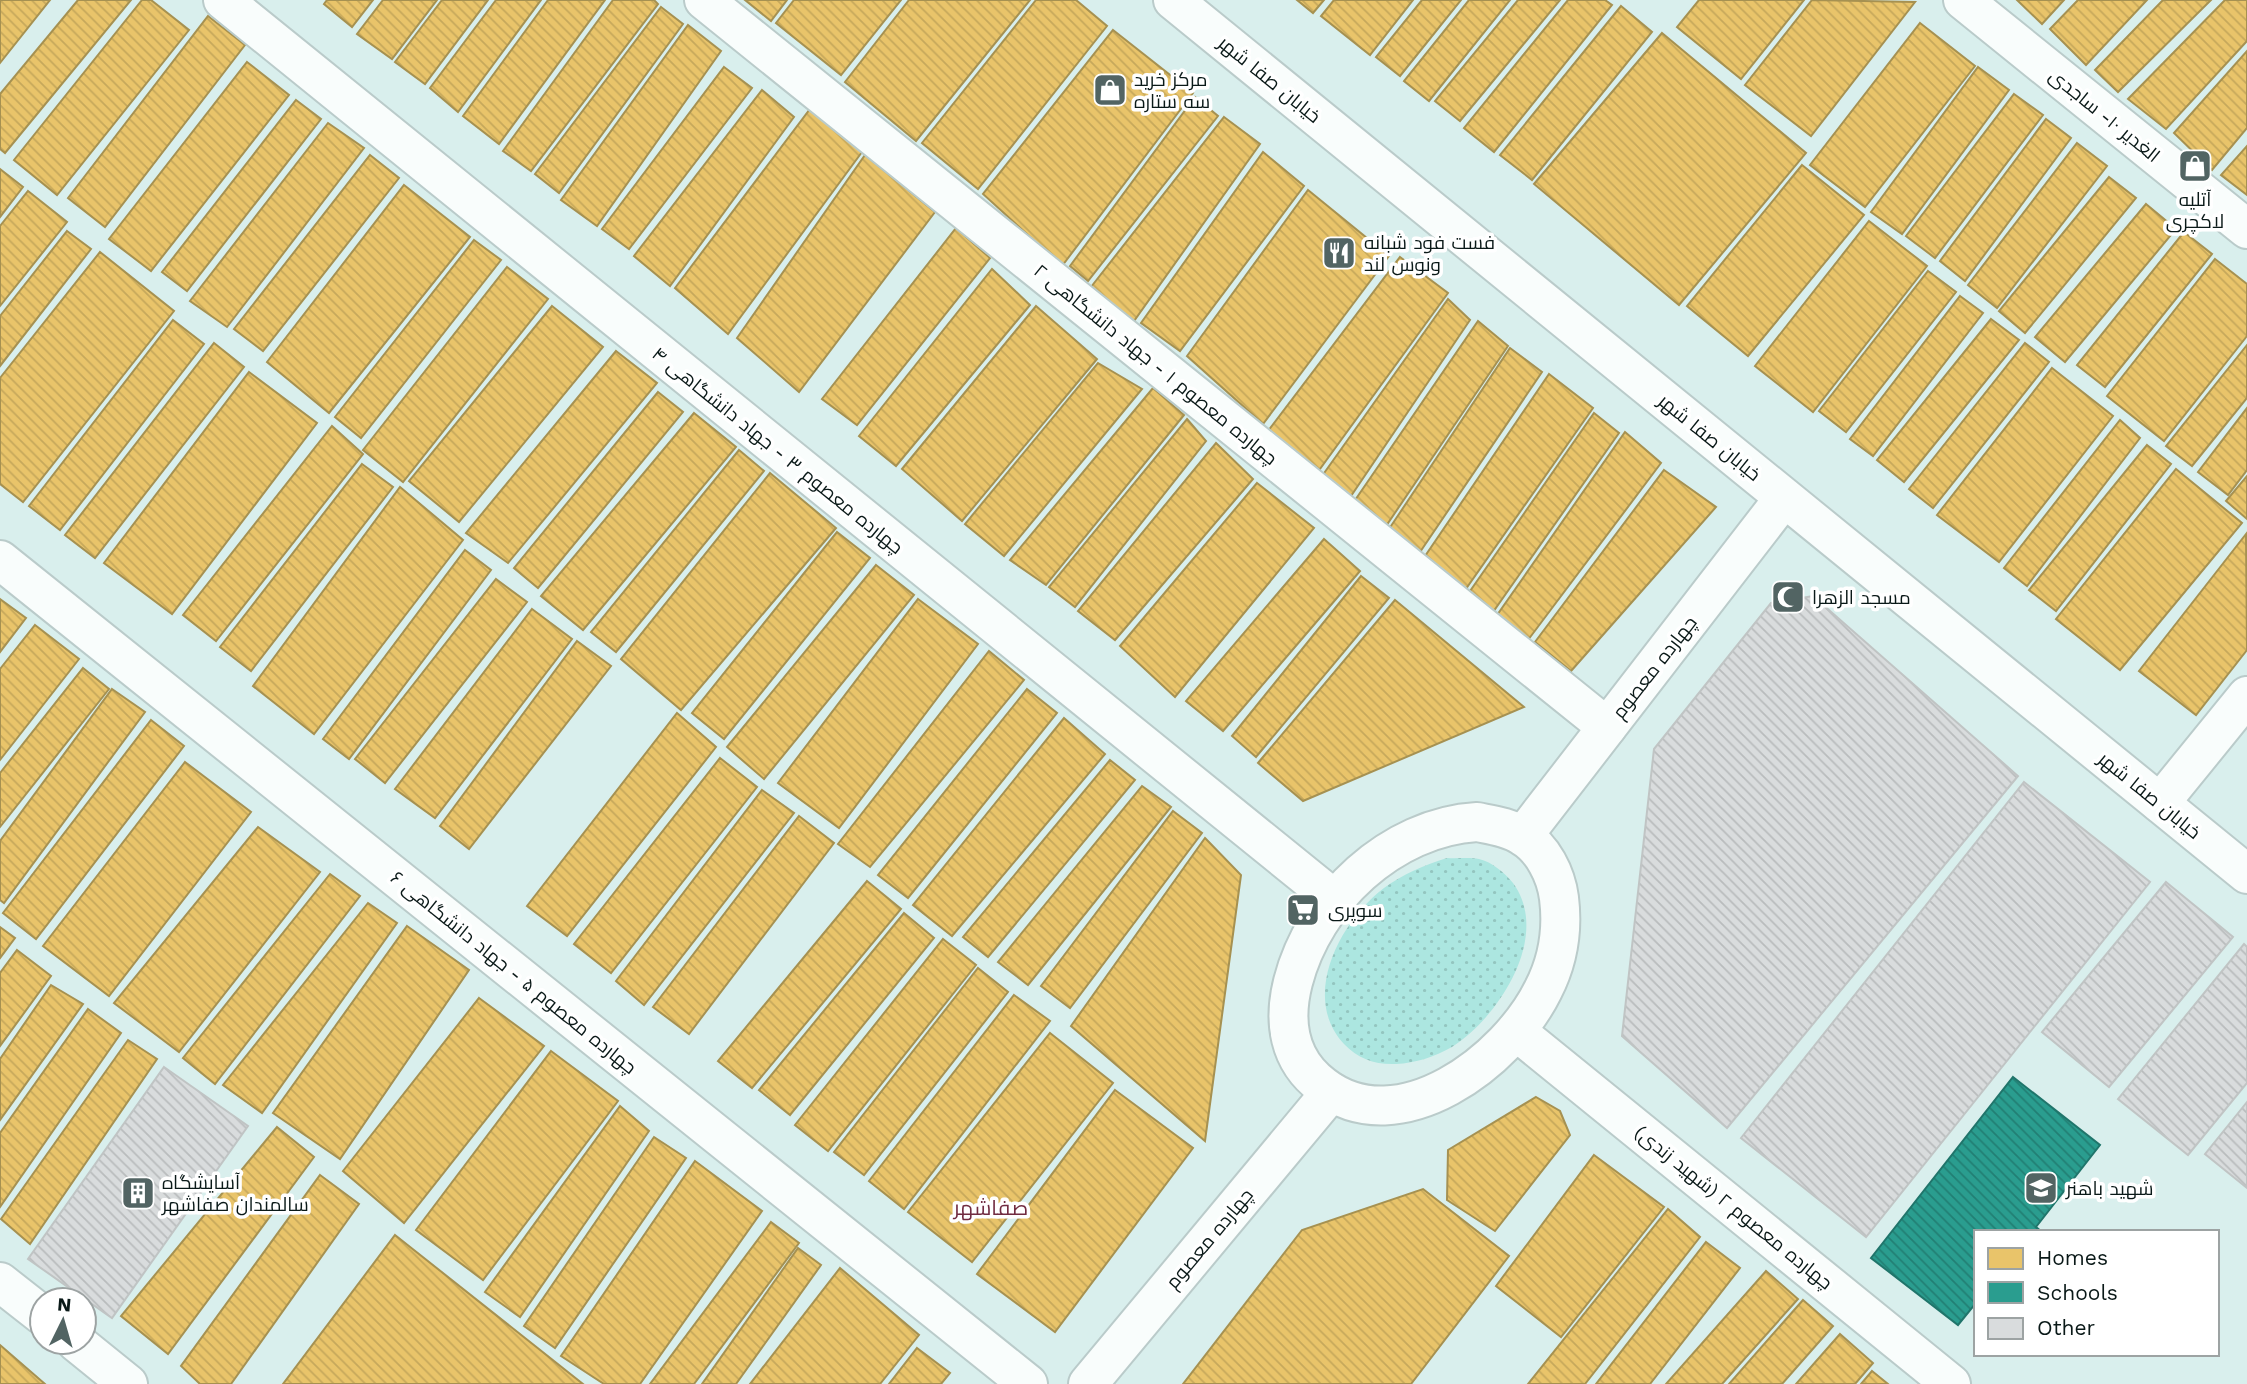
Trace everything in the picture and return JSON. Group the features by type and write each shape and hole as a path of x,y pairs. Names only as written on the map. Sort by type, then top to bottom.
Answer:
{"street":[{"name":"چهارده معصوم ۳ - جهاد دانشگاهی ۴","path":"223,0 1334,899"},
{"name":"چهارده معصوم ۱ - جهاد دانشگاهی ۲","path":"704,0 1607,727"},
{"name":"خیابان صفا شهر","path":"1173,0 2247,874"},
{"name":"الغدیر ۱۰- ساجدی","path":"1963,0 2247,229"},
{"name":"چهارده معصوم","path":"1524,836 1784,498"},
{"name":"چهارده معصوم ۵ - جهاد دانشگاهی ۶","path":"0,560 1028,1384"},
{"path":"2160,803 2247,696"},
{"path":"1477,822 1524,836 1551,868 1557,886 1562,929 1556,959 1543,991 1516,1031 1501,1048 1463,1078 1419,1100 1394,1106 1350,1101 1331,1092 1314,1079 1293,1049 1287,1003 1298,958 1334,899 1389,852 1423,833 1452,823 1477,822"},
{"name":"چهارده معصوم ۲ (شهید زندی)","path":"1516,1031 1951,1384"},
{"name":"چهارده معصوم","path":"1088,1384 1331,1092"},
{"path":"0,1282 28,1304"},
{"path":"93,1356 128,1384"}],"shaded area":[{"path":"1447,858 1484,860 1498,868 1513,883 1523,904 1526,927 1523,951 1502,996 1486,1017 1452,1047 1432,1057 1411,1062 1389,1064 1368,1060 1349,1049 1331,1025 1326,1004 1326,983 1331,961 1340,939 1368,902 1399,878"}],"building: Homes":[{"path":"0,0 50,0 0,63"},
{"path":"78,0 131,0 5,153 0,149 0,94"},
{"path":"142,0 151,0 189,30 57,195 14,160"},
{"path":"327,0 373,0 352,27 324,4"},
{"path":"383,0 437,0 392,59 357,34"},
{"path":"442,0 488,0 425,84 395,62"},
{"path":"496,0 541,0 458,112 430,88"},
{"path":"548,0 605,0 499,144 463,116"},
{"path":"613,0 654,0 658,4 531,171 503,151"},
{"path":"745,0 787,0 771,21"},
{"path":"794,0 901,0 841,75 776,23"},
{"path":"909,0 1030,0 916,141 845,82"},
{"path":"1036,0 1076,0 1107,26 978,189 922,143"},
{"path":"1297,0 1324,0 1313,13"},
{"path":"1334,0 1413,0 1370,55 1321,16"},
{"path":"1422,0 1461,0 1400,76 1376,57"},
{"path":"1469,0 1510,0 1429,101 1404,81"},
{"path":"1518,0 1560,0 1460,121 1435,101"},
{"path":"1568,0 1605,0 1612,5 1494,152 1464,128"},
{"path":"1699,0 1804,0 1741,79 1677,27"},
{"path":"1812,0 1915,2 1811,136 1745,85"},
{"path":"2017,0 2064,0 2042,24"},
{"path":"2078,0 2147,0 2086,65 2050,29"},
{"path":"2163,0 2211,0 2118,92 2095,70"},
{"path":"2225,0 2247,0 2247,41 2166,129 2128,99"},
{"path":"1621,6 1652,32 1532,180 1500,155"},
{"path":"661,7 683,24 559,193 535,174"},
{"path":"208,16 245,45 105,227 68,198"},
{"path":"1920,23 1975,66 1865,207 1810,165"},
{"path":"688,25 721,51 597,226 561,200"},
{"path":"1113,30 1193,93 1062,266 983,194"},
{"path":"1662,33 1806,153 1679,305 1534,184"},
{"path":"2247,51 2247,128 2212,170 2174,133"},
{"path":"247,62 289,95 151,271 109,239"},
{"path":"724,67 752,88 629,249 602,229"},
{"path":"1978,67 2009,90 1902,234 1871,212"},
{"path":"762,90 794,117 670,286 634,256"},
{"path":"2014,94 2043,115 1935,258 1906,236"},
{"path":"1195,97 1218,116 1088,281 1070,266"},
{"path":"296,100 321,119 187,291 162,272"},
{"path":"810,109 862,152 728,334 675,288"},
{"path":"1224,117 1260,144 1134,321 1091,287"},
{"path":"2046,119 2071,138 1965,281 1940,261"},
{"path":"328,123 364,148 227,327 190,301"},
{"path":"2077,143 2107,166 1997,308 1968,285"},
{"path":"2247,146 2247,195 2221,175"},
{"path":"1263,152 1304,186 1180,351 1141,323"},
{"path":"370,155 399,178 263,351 234,329"},
{"path":"865,155 935,212 799,392 737,338"},
{"path":"1802,165 1864,215 1748,356 1687,306"},
{"path":"0,169 23,187 0,217"},
{"path":"2109,177 2136,198 2025,333 1999,311"},
{"path":"404,185 470,237 329,413 267,362"},
{"path":"1308,190 1389,256 1263,424 1187,356"},
{"path":"28,191 67,222 0,306 0,226"},
{"path":"2146,204 2176,229 2065,362 2035,337"},
{"path":"1869,221 1927,266 1813,412 1755,366"},
{"path":"956,228 990,258 857,425 822,399"},
{"path":"67,231 91,249 0,366 0,316"},
{"path":"2184,232 2212,254 2105,387 2077,365"},
{"path":"474,240 501,260 361,438 335,417"},
{"path":"100,252 174,311 23,502 0,484 0,378"},
{"path":"1400,257 1448,293 1317,473 1268,431"},
{"path":"2215,259 2247,284 2247,336 2164,441 2107,396"},
{"path":"507,267 548,299 403,482 363,450"},
{"path":"992,269 1030,305 896,466 859,436"},
{"path":"1928,271 1956,292 1846,432 1819,411"},
{"path":"1960,296 1983,313 1873,456 1850,439"},
{"path":"1448,299 1470,320 1349,499 1322,476"},
{"path":"552,306 603,347 459,522 409,481"},
{"path":"1036,306 1097,359 962,521 902,469"},
{"path":"1991,319 2019,340 1904,482 1877,460"},
{"path":"173,320 204,344 60,530 29,506"},
{"path":"1478,321 1508,346 1382,532 1351,506"},
{"path":"214,343 244,367 95,558 65,535"},
{"path":"2025,343 2049,362 1933,508 1909,489"},
{"path":"2247,345 2247,398 2192,466 2166,446"},
{"path":"1510,348 1542,372 1418,555 1389,529"},
{"path":"616,351 657,383 508,563 466,533"},
{"path":"1098,363 1142,389 1004,556 965,524"},
{"path":"2052,368 2113,416 1999,562 1937,515"},
{"path":"249,372 317,423 172,614 104,563"},
{"path":"1549,374 1593,408 1463,593 1421,562"},
{"path":"1153,388 1184,415 1046,585 1010,560"},
{"path":"658,392 683,412 538,588 514,568"},
{"path":"2247,408 2247,470 2228,495 2198,472"},
{"path":"694,413 736,447 583,630 541,596"},
{"path":"1594,413 1619,433 1493,612 1468,594"},
{"path":"1187,419 1206,441 1075,607 1049,587"},
{"path":"2120,420 2140,438 2027,586 2004,568"},
{"path":"332,426 363,454 216,641 183,615"},
{"path":"1625,432 1661,463 1528,640 1495,618"},
{"path":"1216,443 1253,479 1115,640 1078,611"},
{"path":"2147,445 2171,464 2056,611 2029,590"},
{"path":"739,450 764,471 616,652 591,632"},
{"path":"362,464 393,487 251,671 220,647"},
{"path":"2176,469 2242,523 2120,670 2056,619"},
{"path":"1664,470 1716,507 1571,671 1535,642"},
{"path":"770,473 836,528 681,710 621,659"},
{"path":"2247,476 2247,519 2226,501"},
{"path":"1257,483 1314,528 1175,697 1120,646"},
{"path":"400,487 463,540 314,734 253,686"},
{"path":"837,532 870,558 724,739 692,713"},
{"path":"2246,534 2247,650 2196,715 2139,671"},
{"path":"1324,539 1360,571 1223,731 1186,701"},
{"path":"465,550 491,570 349,759 323,739"},
{"path":"876,565 914,595 764,779 727,747"},
{"path":"1361,576 1389,598 1256,757 1232,736"},
{"path":"496,579 527,602 385,783 355,759"},
{"path":"0,599 26,618 0,652"},
{"path":"918,599 978,644 839,828 778,783"},
{"path":"1395,600 1524,707 1303,801 1258,763"},
{"path":"532,609 572,639 435,818 395,789"},
{"path":"35,625 79,659 0,760 0,669"},
{"path":"577,641 611,666 469,849 440,826"},
{"path":"989,651 1024,680 870,867 838,844"},
{"path":"83,668 109,689 0,827 0,773"},
{"path":"112,689 145,712 4,903 0,900 0,841"},
{"path":"1027,689 1057,713 908,898 878,875"},
{"path":"677,713 716,747 567,936 527,906"},
{"path":"1064,718 1105,754 952,936 913,905"},
{"path":"151,720 184,746 36,939 3,913"},
{"path":"720,758 757,787 611,973 574,944"},
{"path":"1110,760 1135,780 988,957 963,937"},
{"path":"185,762 251,812 109,996 43,946"},
{"path":"1142,786 1171,807 1028,985 998,962"},
{"path":"762,790 794,813 644,1005 616,981"},
{"path":"1173,811 1202,833 1070,1008 1041,986"},
{"path":"799,816 834,843 689,1034 653,1007"},
{"path":"258,827 320,872 179,1052 114,1003"},
{"path":"1205,838 1241,875 1205,1141 1071,1026"},
{"path":"330,874 360,896 215,1084 183,1058"},
{"path":"867,881 901,909 752,1088 718,1061"},
{"path":"368,903 397,923 262,1113 223,1085"},
{"path":"904,913 934,938 790,1115 759,1090"},
{"path":"407,926 469,970 340,1159 273,1113"},
{"path":"0,927 15,938 0,958"},
{"path":"943,939 976,965 828,1151 795,1125"},
{"path":"17,950 51,976 0,1046 0,973"},
{"path":"978,968 1008,992 864,1175 834,1152"},
{"path":"51,985 83,1004 0,1120 0,1059"},
{"path":"1014,995 1050,1021 904,1209 869,1181"},
{"path":"479,998 544,1046 404,1223 343,1171"},
{"path":"88,1009 121,1033 0,1207 0,1133"},
{"path":"1050,1033 1113,1083 972,1262 908,1212"},
{"path":"128,1040 157,1059 30,1244 1,1219"},
{"path":"551,1051 618,1101 483,1280 416,1230"},
{"path":"1115,1090 1193,1148 1055,1332 977,1274"},
{"path":"1536,1097 1560,1111 1570,1135 1495,1231 1447,1200 1448,1150"},
{"path":"620,1106 649,1131 520,1317 485,1292"},
{"path":"277,1127 314,1157 168,1354 121,1316"},
{"path":"654,1137 686,1158 555,1348 524,1326"},
{"path":"1594,1155 1664,1207 1561,1337 1496,1286"},
{"path":"695,1161 762,1211 640,1384 604,1384 561,1356"},
{"path":"320,1175 359,1204 231,1384 200,1384 181,1366"},
{"path":"1423,1189 1509,1256 1411,1384 1183,1384 1302,1230"},
{"path":"1668,1209 1700,1237 1585,1384 1528,1384"},
{"path":"771,1222 799,1243 694,1384 650,1384"},
{"path":"395,1235 583,1384 283,1384"},
{"path":"1706,1242 1740,1268 1650,1384 1596,1384"},
{"path":"798,1248 821,1265 736,1384 702,1384"},
{"path":"840,1268 919,1335 880,1384 750,1384"},
{"path":"1766,1271 1798,1299 1722,1384 1666,1384"},
{"path":"1803,1300 1833,1326 1782,1384 1729,1384"},
{"path":"1840,1334 1873,1363 1855,1384 1796,1384"},
{"path":"0,1345 45,1384 0,1384"},
{"path":"917,1348 950,1373 941,1384 889,1384"},
{"path":"1872,1371 1888,1384 1861,1384"}],"building: Schools":[{"name":"شهید باهنر","path":"2013,1077 2100,1145 2036,1227 2040,1230 1974,1230 1974,1305 1958,1325 1871,1258"}],"building: Other":[{"path":"1813,596 2018,776 1727,1128 1622,1036 1654,749 1771,603"},
{"path":"2024,782 2150,882 1866,1237 1741,1138"},
{"path":"2166,882 2233,937 2109,1087 2042,1032"},
{"path":"2244,944 2247,947 2247,1083 2188,1155 2118,1099"},
{"name":"آسایشگاه سالمندان صفاشهر","path":"164,1067 248,1126 112,1318 98,1308 98,1286 66,1286 28,1259"},
{"path":"2247,1102 2247,1188 2205,1154"}],"place":[{"name":"مرکز خرید سه ستاره","path":"1110,90"},
{"name":"آتلیه لاکچری","path":"2195,166"},
{"name":"فست فود شبانه ونوس لند","path":"1339,253"},
{"name":"مسجد الزهرا","path":"1788,597"},
{"name":"سوپری","path":"1303,910"},
{"name":"شهید باهنر","path":"2041,1188"},
{"name":"آسایشگاه سالمندان صفاشهر","path":"138,1193"}],"district":[{"name":"صفاشهر","path":"991,1208"}]}
